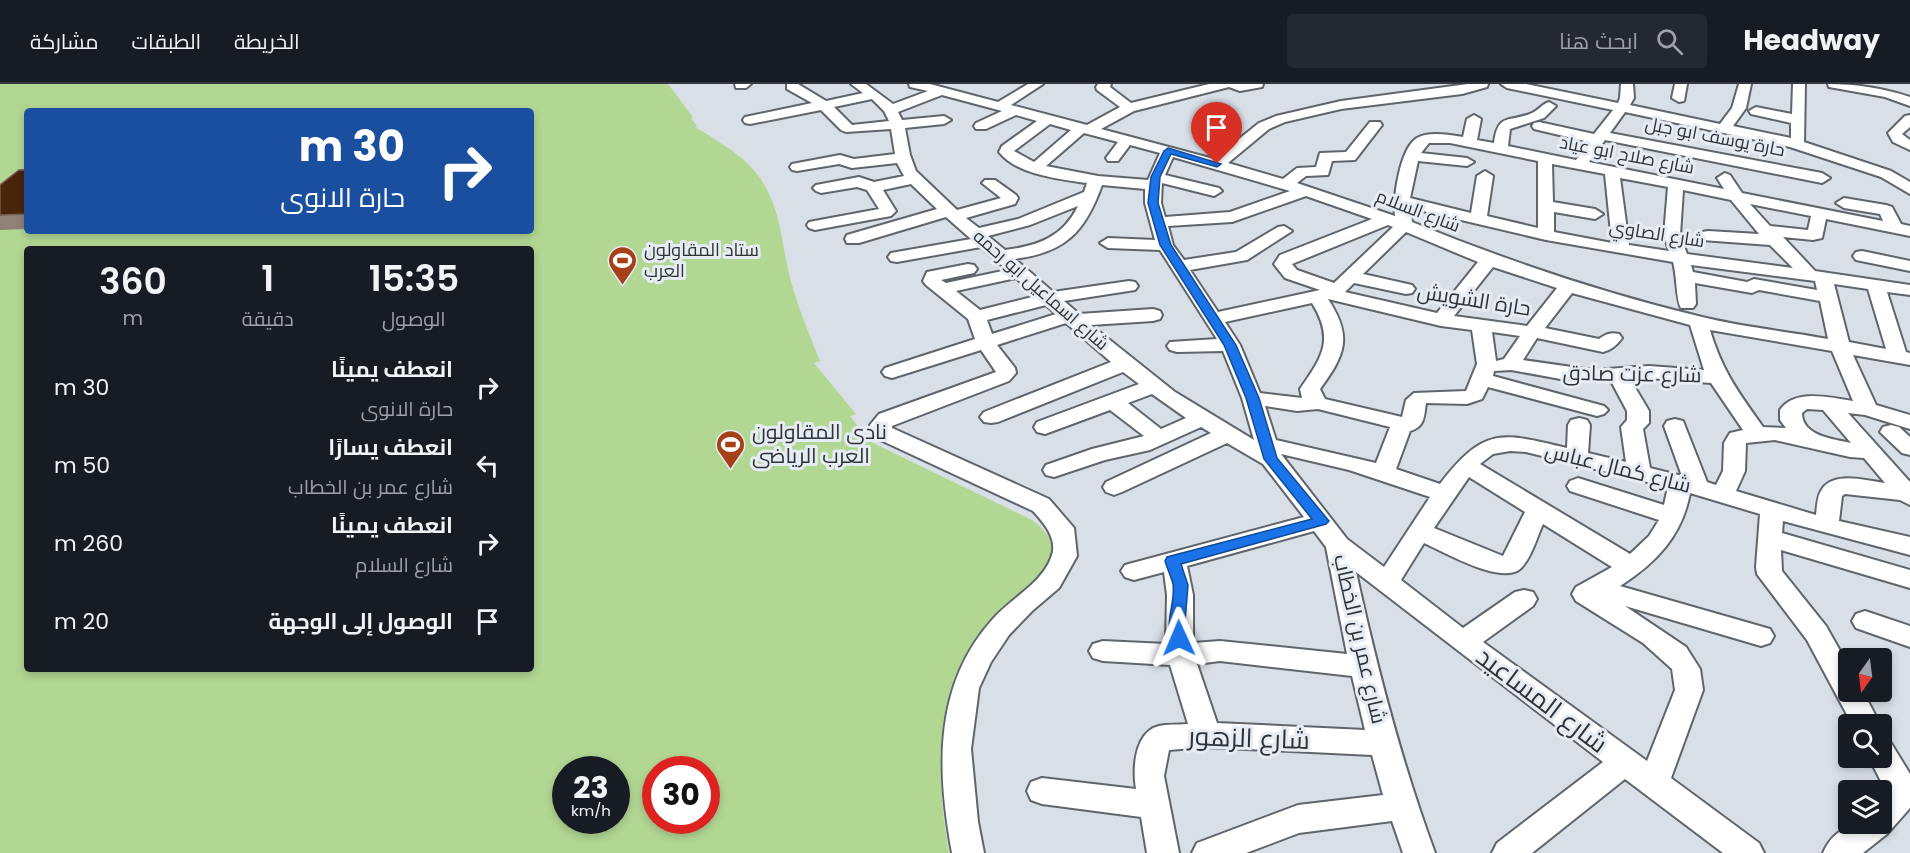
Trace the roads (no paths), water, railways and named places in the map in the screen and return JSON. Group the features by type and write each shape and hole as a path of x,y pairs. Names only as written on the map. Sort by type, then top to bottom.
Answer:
{"street":[{"path":"857,84 874,95 894,118 944,120"},
{"name":"شارع السلام","path":"915,84 1217,164 1306,190 1396,222 1489,260 1568,286 1698,322 1904,358"},
{"path":"981,126 1008,108 1037,84"},
{"path":"1036,166 1085,129 1129,108 1204,86 1225,84"},
{"path":"1233,84 1240,87 1257,84"},
{"path":"1391,84 1413,96"},
{"path":"1217,164 1264,126 1281,119 1341,105 1462,90 1482,84"},
{"path":"1507,84 1793,143 1902,179 1910,189"},
{"path":"1579,166 1628,98 1627,84"},
{"path":"1679,98 1681,84"},
{"path":"1723,130 1739,108 1745,84"},
{"path":"1793,143 1798,141 1799,84"},
{"path":"1834,84 1888,94 1910,102"},
{"path":"776,91 795,85 824,105 846,127 864,139 902,152"},
{"path":"1110,88 1129,108"},
{"path":"864,139 894,118 941,91"},
{"path":"762,105 809,94"},
{"path":"750,120 874,95"},
{"path":"1500,150 1503,128 1506,125 1543,113 1549,106"},
{"path":"1756,111 1799,120"},
{"name":"شارع اسماعيل ابو رحمه","path":"894,118 902,152 914,179 952,214 1154,386 1228,434 1269,452"},
{"path":"1048,119 1006,152 1093,188"},
{"path":"1469,143 1474,119"},
{"path":"1910,119 1895,133 1898,139 1910,146"},
{"path":"1287,185 1302,171 1323,172 1325,156 1350,157 1375,125"},
{"name":"حارة يوسف ابو جبل","path":"1539,126 1822,178"},
{"path":"1113,158 1127,140"},
{"name":"شارع صلاح ابو عياد","path":"1412,156 1418,145 1424,141 1450,140 1811,212"},
{"path":"1154,181 1168,151"},
{"path":"846,164 902,152"},
{"path":"1214,319 1328,294 1351,277 1396,222 1412,156 1467,162"},
{"path":"1545,159 1546,235"},
{"path":"796,167 845,160 846,164 888,211 815,225"},
{"path":"1612,172 1622,249"},
{"path":"1478,219 1485,176"},
{"path":"1725,178 1735,196 1763,230 1816,275 1828,297 1840,347 1867,410"},
{"path":"821,189 914,179"},
{"path":"897,257 981,237 1024,222 1093,188 1154,181 1214,191"},
{"name":"شارع عمر بن الخطاب","path":"1154,181 1153,203 1166,245 1230,345 1252,398 1269,452 1338,545 1363,666 1402,806 1419,853"},
{"path":"853,239 1009,201 1010,198 990,183"},
{"path":"1676,185 1672,235 1684,268 1687,304"},
{"path":"1002,256 1028,253 1049,246 1065,237 1083,216 1093,188"},
{"path":"1158,222 1214,220 1247,212 1306,190"},
{"path":"1763,230 1816,234 1811,212 1803,199 1809,198 1882,209 1888,211 1903,229"},
{"name":"شارع الصاوي","path":"1402,201 1546,235 1622,249 1684,268 1816,275 1910,290"},
{"path":"1546,206 1595,214"},
{"path":"1247,212 1316,247"},
{"path":"1024,222 1065,237"},
{"path":"1256,248 1286,259 1316,247 1396,222"},
{"path":"1181,266 1231,259 1256,248 1284,231"},
{"path":"1708,236 1777,240"},
{"path":"1568,258 1570,239"},
{"path":"1108,243 1166,245"},
{"path":"1862,256 1910,266"},
{"name":"حارة الشويش","path":"1286,259 1283,264 1290,274 1328,294 1441,320 1532,332 1600,346 1612,338"},
{"path":"1441,320 1489,260"},
{"path":"1684,268 1753,286 1828,297"},
{"path":"968,269 933,276 932,280 977,317 986,342 1005,368 1006,373 1002,377 887,419 881,425 882,432 1041,505 1062,528 1065,556 1050,582 1023,604 1000,628 980,657 965,688 956,749 962,822 968,853"},
{"path":"942,290 1020,272"},
{"path":"1351,277 1406,289"},
{"path":"1876,284 1904,358"},
{"path":"977,317 1050,298 1129,286"},
{"path":"1511,364 1532,332 1568,286"},
{"path":"1318,403 1311,396 1310,389 1330,361 1334,348 1334,336 1326,310 1328,294"},
{"path":"892,372 986,342 1073,318 1153,315"},
{"path":"1698,322 1708,358 1717,377 1757,434"},
{"path":"1252,398 1297,405 1318,403 1402,424 1412,423 1416,400 1421,397 1473,396 1485,371 1481,325"},
{"path":"1177,346 1230,345"},
{"path":"991,417 1127,363"},
{"name":"شارع عزت صادق","path":"1485,371 1511,364 1566,374 1672,373 1717,377"},
{"path":"1485,371 1597,410"},
{"path":"1617,374 1638,411 1638,423 1632,427 1632,434 1639,472"},
{"path":"1045,428 1154,386"},
{"path":"1113,402 1160,438"},
{"path":"1805,438 1791,420 1791,410 1803,403 1829,404 1867,410 1910,422"},
{"path":"1829,404 1908,495"},
{"path":"1054,470 1160,438 1202,419"},
{"path":"1384,471 1402,424"},
{"path":"1577,457 1580,424"},
{"path":"1590,591 1632,567 1650,551 1673,516 1689,485 1675,426"},
{"path":"1891,432 1910,448"},
{"path":"1114,487 1228,434"},
{"path":"1723,495 1734,471 1735,443 1738,438 1757,434 1774,434 1870,452"},
{"name":"شارع كمال عباس","path":"1387,582 1444,494 1467,466 1483,450 1505,444 1526,445 1639,472 1826,526 1910,546"},
{"path":"1269,452 1324,455 1384,471 1444,494"},
{"path":"1467,466 1632,567"},
{"path":"1578,486 1673,516"},
{"path":"1826,526 1831,493 1841,486 1908,495"},
{"path":"1421,532 1496,564 1508,565 1513,561 1538,510"},
{"path":"1772,510 1768,567 1770,574 1817,633 1861,714"},
{"path":"1134,571 1321,521"},
{"path":"1771,538 1910,579"},
{"name":"شارع المساعيد","path":"1338,545 1464,642 1748,853"},
{"path":"1173,561 1181,585 1177,622 1181,655 1206,735"},
{"path":"1590,591 1761,636"},
{"path":"1590,591 1682,662 1688,676 1689,690 1654,782"},
{"path":"1464,642 1524,599"},
{"path":"1865,621 1910,638"},
{"path":"1103,651 1181,655 1220,651 1363,666"},
{"name":"شارع الزهور","path":"1163,853 1149,776 1153,748 1161,738 1206,735 1383,742"},
{"path":"1508,853 1625,762"},
{"path":"1892,768 1907,790 1892,806"},
{"path":"1042,791 1155,806"},
{"path":"1208,853 1298,819 1402,806"},
{"path":"1839,853 1863,834"}],"place":[{"name":"ستاد المقاولون العرب","path":"623,286"},
{"name":"نادى المقاولون العرب الرياضى","path":"731,470"}]}
